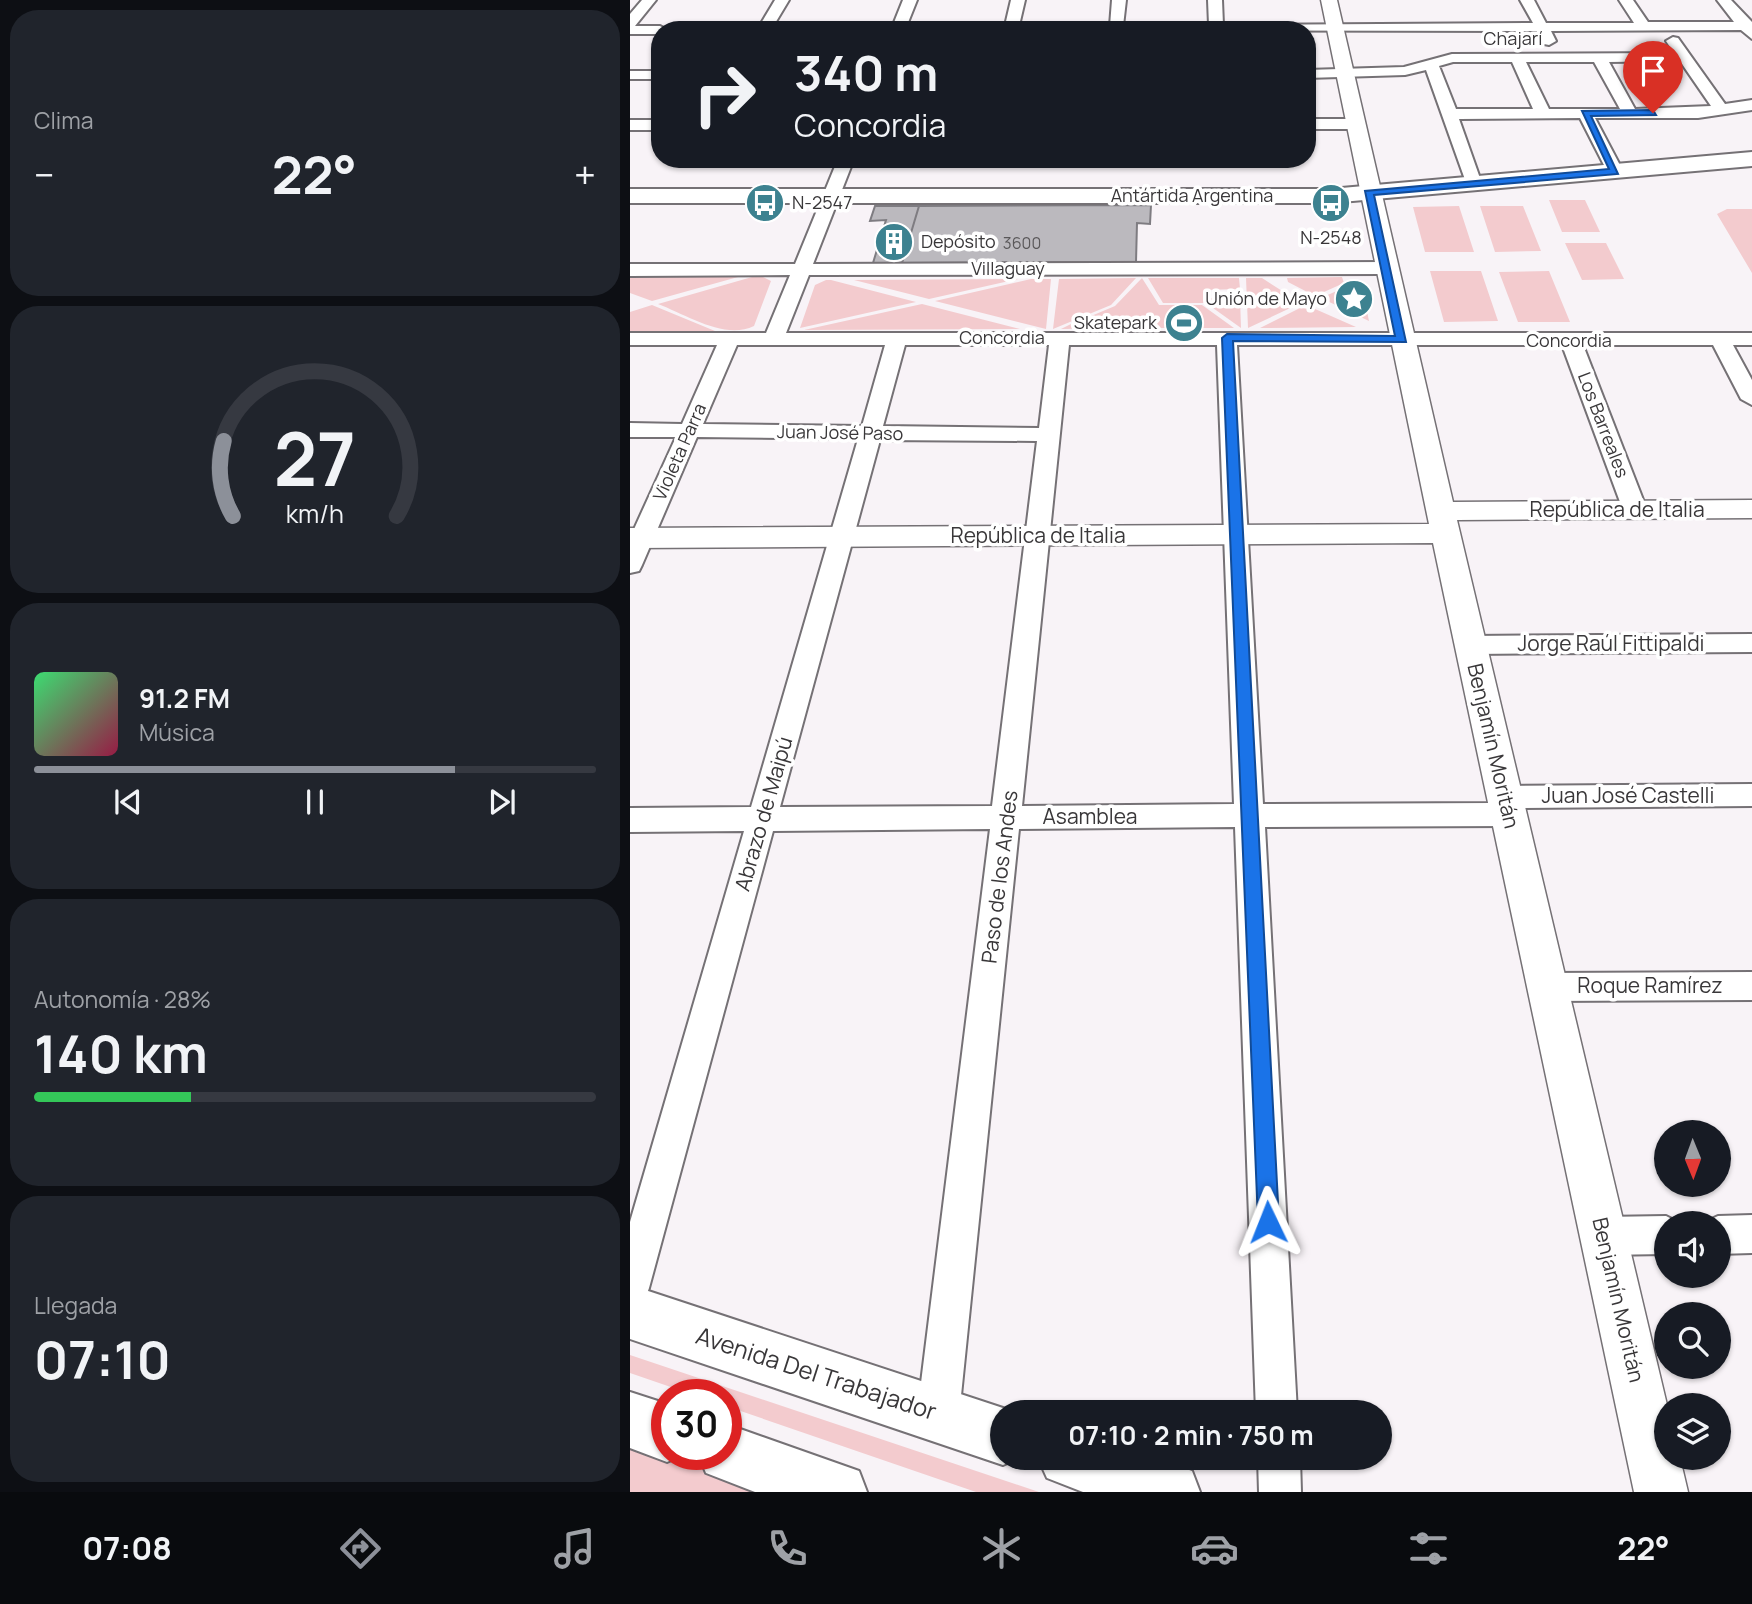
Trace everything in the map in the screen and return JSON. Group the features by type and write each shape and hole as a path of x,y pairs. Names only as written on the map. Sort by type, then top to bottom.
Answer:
{"main road":[{"name":"Antártida Argentina","path":"630,197 1315,196 1752,159"},
{"name":"Avenida Del Trabajador","path":"630,1312 990,1432"},
{"path":"630,1420 651,1427"},
{"path":"742,1459 838,1492"},
{"path":"1104,1470 1171,1492"}],"street":[{"path":"630,23 649,0"},
{"path":"769,21 782,0"},
{"path":"902,21 910,0"},
{"path":"1013,21 1018,0"},
{"path":"1117,21 1119,0"},
{"path":"1215,0 1216,21"},
{"name":"Benjamín Moritán","path":"1329,0 1385,268 1661,1492"},
{"path":"1527,0 1558,58"},
{"path":"1626,0 1643,26"},
{"path":"1724,0 1749,29"},
{"path":"1316,28 1663,26 1749,29"},
{"path":"1663,26 1720,108"},
{"path":"630,30 651,30"},
{"path":"1599,57 1630,113"},
{"name":"Chajarí","path":"1316,74 1400,72 1447,59 1684,57"},
{"path":"1517,58 1543,114"},
{"path":"1429,64 1450,114 1474,184"},
{"path":"630,75 651,75"},
{"path":"1450,114 1698,113 1752,105"},
{"path":"1585,113 1615,172"},
{"path":"1316,124 1354,124"},
{"path":"630,125 651,125"},
{"path":"774,339 842,168"},
{"name":"Villaguay","path":"630,271 1385,268"},
{"name":"Paso de los Andes","path":"938,1415 1060,338"},
{"path":"1227,338 1276,1400"},
{"name":"Violeta Parra","path":"630,565 636,538 689,431 730,339"},
{"name":"Abrazo de Maipú","path":"630,1288 897,339"},
{"name":"Concordia","path":"630,340 1752,340"},
{"path":"1720,340 1752,399"},
{"name":"Los Barreales","path":"1571,341 1635,510"},
{"name":"Juan José Paso","path":"630,430 1049,435"},
{"name":"República de Italia","path":"636,538 1237,535 1635,510 1752,509"},
{"name":"Jorge Raúl Fittipaldi","path":"1471,645 1752,643"},
{"name":"Juan José Castelli","path":"1507,805 1752,795"},
{"name":"Asamblea","path":"630,820 1250,816 1507,805"},
{"name":"Roque Ramírez","path":"1548,987 1752,986"},
{"path":"1731,1235 1752,1234"},
{"path":"1603,1236 1654,1235"},
{"path":"1279,1470 1280,1492"}],"shaded area":[{"path":"1549,200 1585,200 1600,232 1562,232"},
{"path":"1459,206 1474,252 1425,252 1413,207"},
{"path":"1480,206 1523,206 1541,251 1495,252"},
{"path":"1727,209 1752,209 1752,273 1717,214"},
{"path":"1565,243 1606,243 1624,279 1582,280"},
{"path":"1430,271 1481,271 1498,321 1444,322"},
{"path":"1549,271 1570,322 1518,322 1499,272"},
{"path":"630,277 738,277 652,301 630,293"},
{"path":"752,277 763,277 771,281 754,326 742,330 718,328 658,304"},
{"path":"1342,277 1344,283 1315,296 1288,282 1287,278"},
{"path":"1136,278 1111,305 1053,329 1059,279"},
{"path":"1142,278 1159,305 1202,305 1234,328 1148,328 1134,318 1084,319 1115,306"},
{"path":"1148,278 1239,278 1240,289 1206,290 1207,298 1240,298 1241,328 1206,303 1163,303"},
{"path":"1246,278 1262,278 1301,303 1248,328"},
{"path":"1018,279 929,299 854,280"},
{"path":"1031,279 1051,279 1046,329 935,301"},
{"path":"826,280 916,302 800,328 815,285"},
{"path":"1350,285 1362,287 1369,321 1321,298"},
{"path":"922,304 1020,329 804,330"},
{"path":"652,305 715,331 630,331 630,312"},
{"path":"1306,305 1356,327 1260,328"},
{"path":"1077,321 1130,321 1141,328 1061,329"},
{"path":"630,1355 702,1379 651,1380 630,1373"},
{"path":"742,1393 1039,1492 976,1492 742,1412"},
{"path":"630,1440 651,1447 651,1470 717,1470 780,1492 630,1492"}],"building":[{"path":"1151,205 1150,224 1137,223 1136,262 902,263 919,206"},
{"name":"Depósito","path":"875,206 919,206 902,263 873,263 886,220 870,221"}],"place":[{"name":"N-2547","path":"765,203"},
{"name":"N-2548","path":"1331,203"},
{"name":"Depósito","path":"894,242"},
{"name":"Unión de Mayo","path":"1354,299"},
{"name":"Skatepark","path":"1184,323"}],"route":[{"path":"1268,1222 1227,338 1402,339 1369,193 1615,172 1585,113 1653,113"}]}
